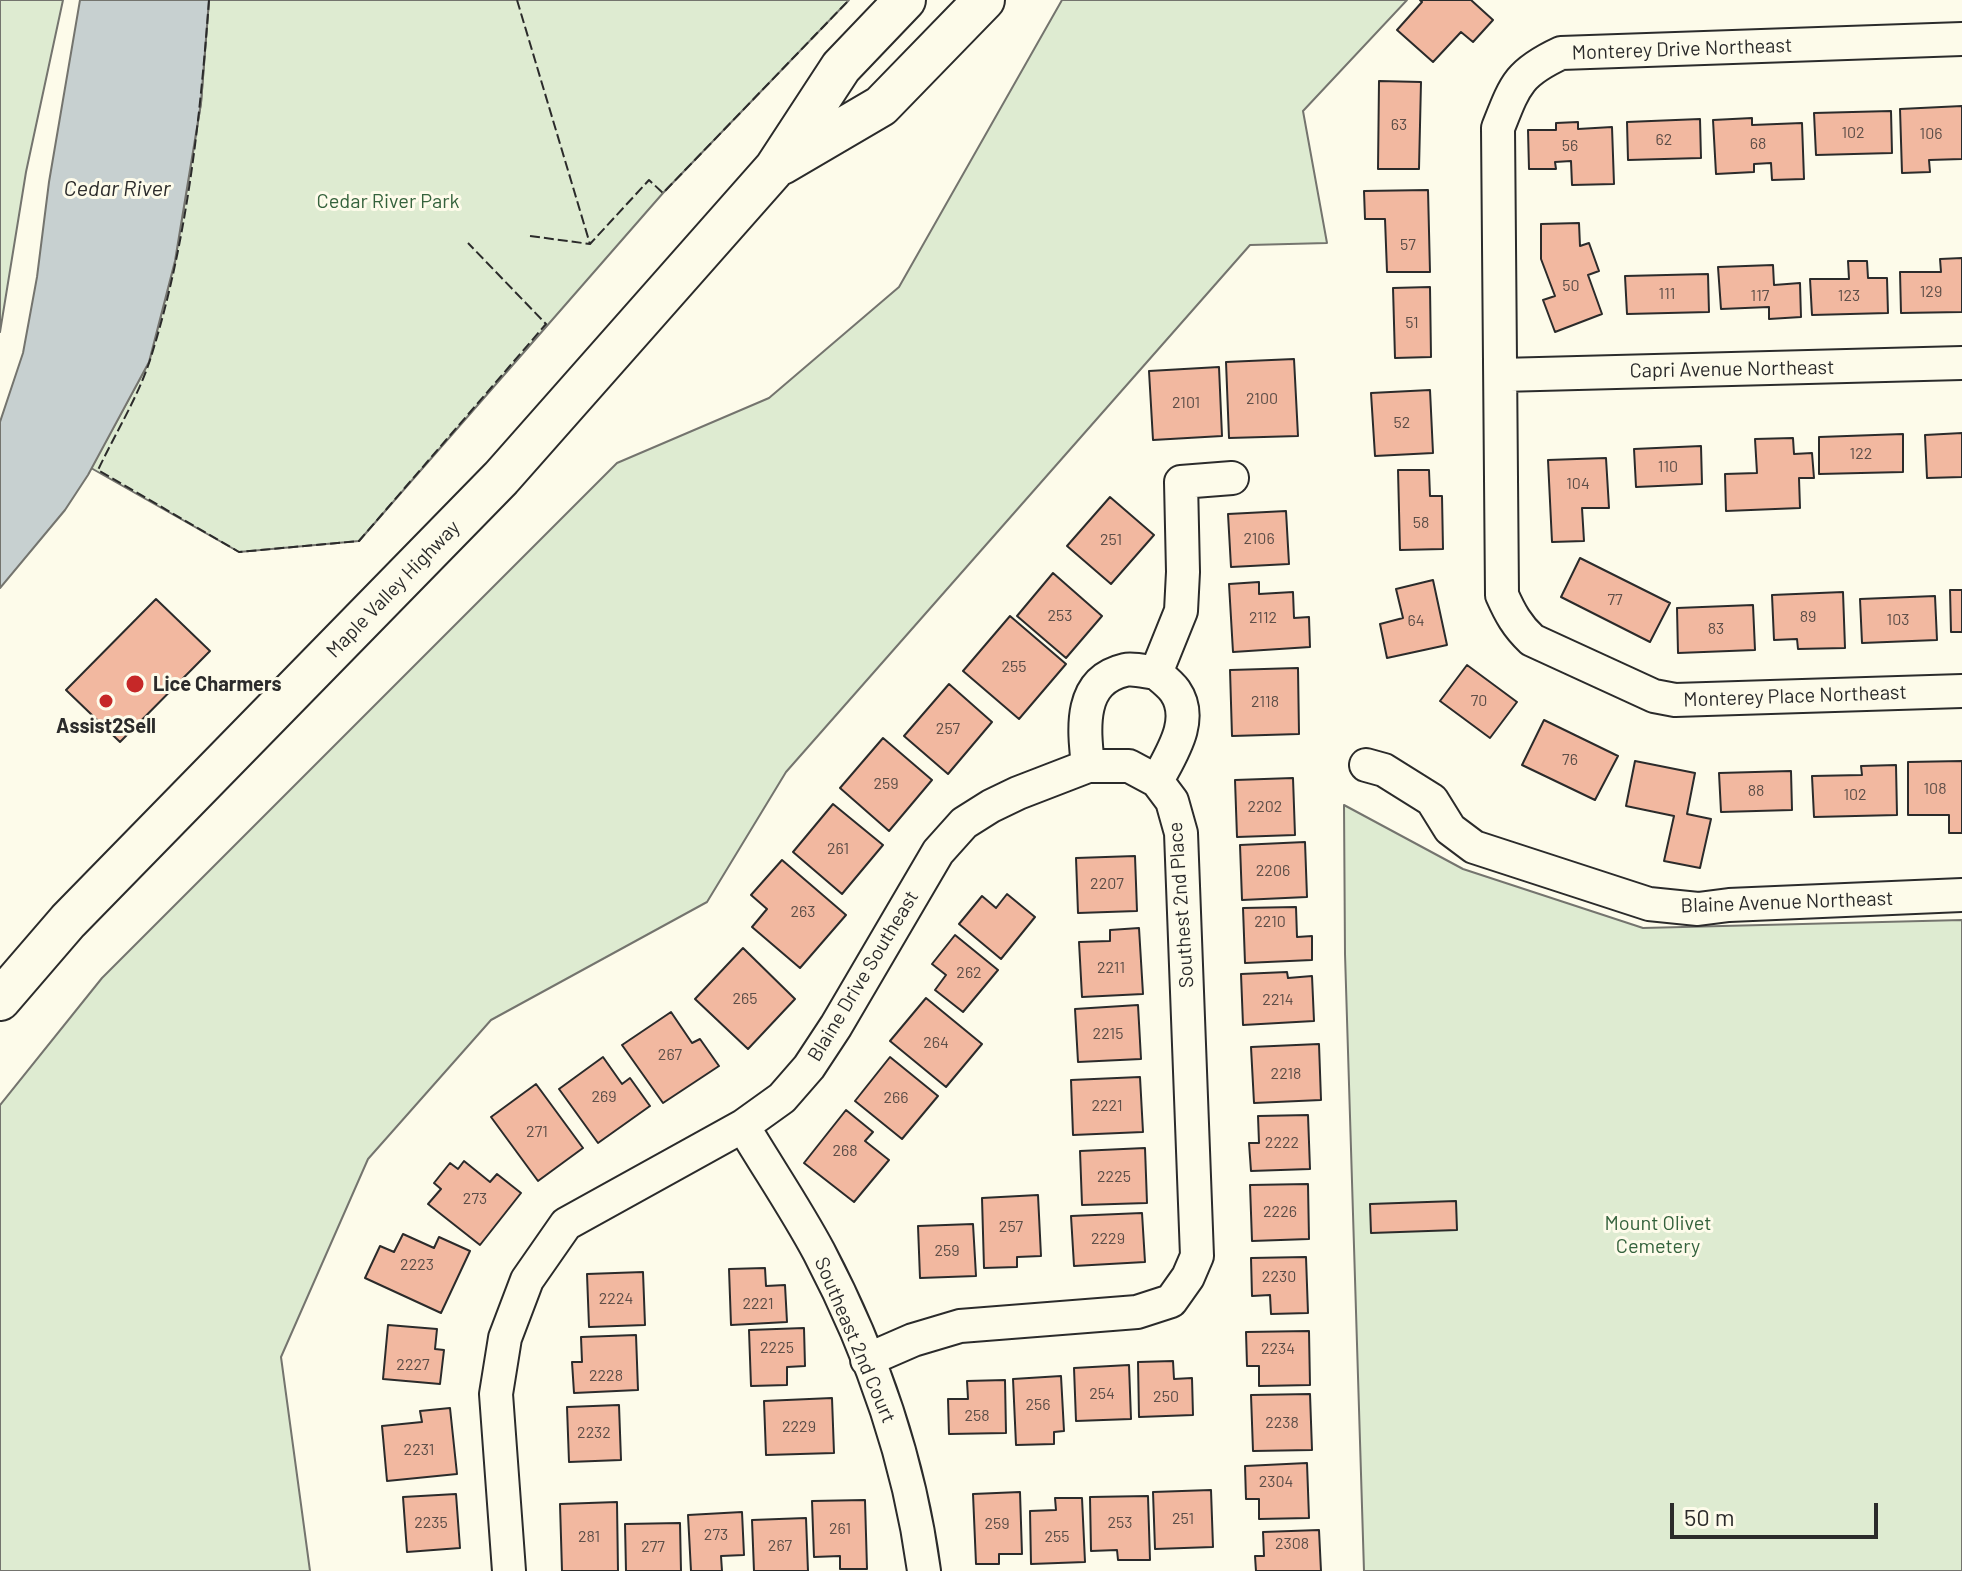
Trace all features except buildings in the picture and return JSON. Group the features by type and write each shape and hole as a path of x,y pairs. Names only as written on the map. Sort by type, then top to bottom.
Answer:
{"main road":[{"name":"Maple Valley Highway","path":"0,1000 68,921 501,478 775,168 841,67 905,0"},
{"name":"Maple Valley Highway","path":"775,168 881,106 984,0"}],"street":[{"name":"Monterey Drive Northeast","path":"1501,375 1498,128 1514,87 1535,65 1561,53 1962,39"},
{"name":"Capri Avenue Northeast","path":"1501,375 1962,363"},
{"name":"Monterey Place Northeast","path":"1501,375 1502,595 1510,614 1532,640 1654,696 1675,700 1962,691"},
{"path":"1156,673 1181,611 1181,482 1232,478"},
{"path":"1088,766 1084,730 1087,702 1102,680 1126,670 1156,673 1176,692 1184,717 1176,743 1157,781"},
{"name":"Blaine Avenue Northeast","path":"1366,765 1384,770 1432,800 1450,829 1474,847 1649,904 1698,909 1962,895"},
{"name":"Blaine Drive Southeast","path":"509,1571 496,1394 505,1338 527,1280 566,1224 743,1126 782,1098 809,1067 836,1026 938,852 964,823 1018,793 1088,766 1129,766 1157,781"},
{"name":"Southest 2nd Place","path":"867,1360 913,1340 960,1326 1137,1312 1171,1301 1188,1277 1197,1256 1181,833 1172,801 1157,781"},
{"name":"Southeast 2nd Court","path":"743,1126 818,1252 888,1409 909,1483 924,1571"}],"green space":[{"path":"0,0 63,0 26,172 0,332"},
{"name":"Cedar River Park","path":"209,0 849,0 663,193 359,541 239,552 91,468 149,362 175,261 201,103"},
{"path":"1062,0 1407,0 1303,111 1327,243 1250,245 786,772 707,902 491,1020 368,1159 281,1357 310,1571 0,1571 0,1105 102,978 617,463 769,398 899,287"},
{"name":"Mount Olivet Cemetery","path":"1344,805 1463,869 1643,928 1962,920 1962,1571 1364,1571 1345,954"}],"water":[{"name":"Cedar River","path":"80,0 209,0 201,103 175,261 149,362 88,475 65,510 0,588 0,422 23,353"}],"fence":[{"path":"209,0 196,136 174,272 145,374 98,470 239,552 359,541 546,324 468,243"},
{"path":"517,0 590,244 649,180 663,193 849,0"},
{"path":"530,236 590,244"}],"place":[{"name":"Lice Charmers","path":"135,684"},
{"name":"Assist2Sell","path":"106,701"}]}
